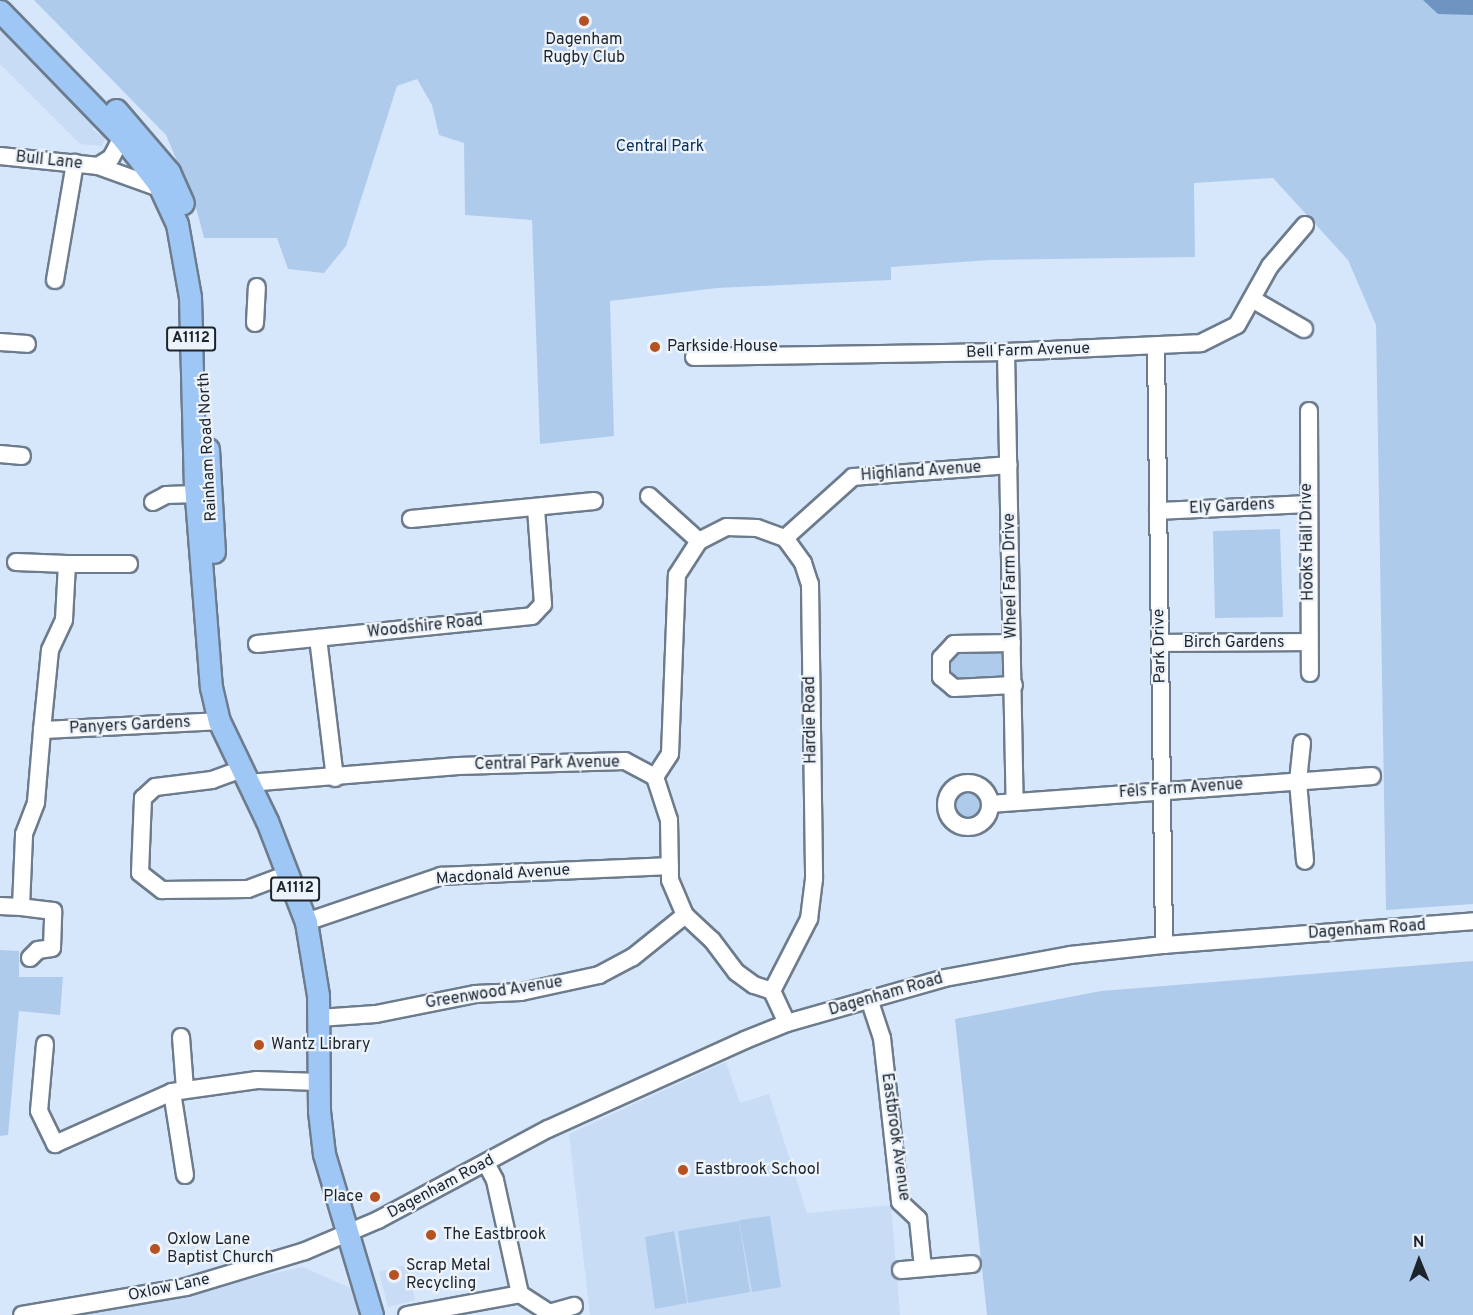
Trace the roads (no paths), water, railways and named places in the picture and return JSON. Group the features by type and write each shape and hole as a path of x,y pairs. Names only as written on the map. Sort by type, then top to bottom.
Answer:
{"main road":[{"name":"Rainham Road North","path":"9,0 135,130 169,172 184,205 201,288 220,656 232,745"},
{"name":"Rainham Road North","path":"0,11 122,137 161,189 177,224 190,297 196,494 206,651 219,721 232,745 288,874 306,922 319,1018 324,1154 346,1235"},
{"name":"A1112","path":"346,1235 372,1315"}],"street":[{"name":"Bull Lane","path":"98,166 111,158 122,137"},
{"name":"Bull Lane","path":"0,156 98,166 146,180 161,189"},
{"path":"55,280 75,163"},
{"name":"Bell Farm Avenue","path":"694,357 1005,352 1156,347 1201,343 1237,325 1270,267 1305,225"},
{"path":"255,323 257,287"},
{"path":"1252,299 1304,329"},
{"path":"0,342 27,344"},
{"name":"Park Drive","path":"1156,347 1164,945"},
{"name":"Wheel Farm Drive","path":"1005,352 1015,801"},
{"name":"Hooks Hall Drive","path":"1309,411 1306,504 1310,673"},
{"path":"0,454 22,456"},
{"name":"Highland Avenue","path":"785,538 853,477 1009,465"},
{"path":"153,502 166,495 196,494"},
{"path":"649,496 699,541"},
{"path":"411,519 594,501"},
{"name":"Ely Gardens","path":"1158,511 1306,504"},
{"name":"Woodshire Road","path":"257,644 532,616 543,604 536,508"},
{"path":"785,538 757,528 727,527 699,541 677,576 670,754 655,777 669,820 670,880 686,915 712,940 736,972 754,984 772,991 787,1023"},
{"name":"Hardie Road","path":"772,991 809,919 814,879 810,584 804,563 785,538"},
{"path":"16,562 129,564"},
{"path":"21,907 24,834 36,802 50,650 64,620 67,564"},
{"path":"318,638 335,778"},
{"name":"Birch Gardens","path":"1160,643 1309,642"},
{"path":"1012,643 954,644 941,658 941,677 954,688 1014,685"},
{"name":"Panyers Gardens","path":"42,730 219,721"},
{"path":"1302,743 1298,782 1305,861"},
{"name":"Central Park Avenue","path":"288,874 248,889 162,890 140,873 143,798 155,787 245,776 335,778 458,766 625,761 655,777"},
{"name":"Fels Farm Avenue","path":"991,804 1162,789 1372,776"},
{"name":"Macdonald Avenue","path":"306,922 386,892 441,876 670,866"},
{"path":"0,906 53,910 52,948 38,950 30,958"},
{"name":"Greenwood Avenue","path":"319,1018 376,1014 475,994 521,992 599,975 633,957 686,915"},
{"name":"Dagenham Road","path":"346,1235 639,1087 787,1023 869,999 977,971 1164,945 1473,921"},
{"name":"Eastbrook Avenue","path":"869,999 882,1038 900,1202 918,1219 923,1268"},
{"path":"181,1037 178,1091 185,1175"},
{"path":"45,1044 39,1111 54,1144 178,1091 257,1080 320,1082"},
{"path":"486,1163 495,1180 520,1294"},
{"name":"Oxlow Lane","path":"22,1315 186,1287 262,1266 346,1235"},
{"path":"901,1270 972,1264"},
{"path":"407,1315 520,1294 549,1313 574,1306"}],"place":[{"name":"Dagenham Rugby Club","path":"584,21"},
{"name":"Parkside House","path":"655,347"},
{"name":"Wantz Library","path":"259,1045"},
{"name":"Eastbrook School","path":"683,1170"},
{"name":"Place","path":"375,1197"},
{"name":"The Eastbrook","path":"431,1235"},
{"name":"Oxlow Lane Baptist Church","path":"155,1249"},
{"name":"Scrap Metal Recycling","path":"394,1275"}],"park label":[{"name":"Central Park","path":"660,147"}]}
